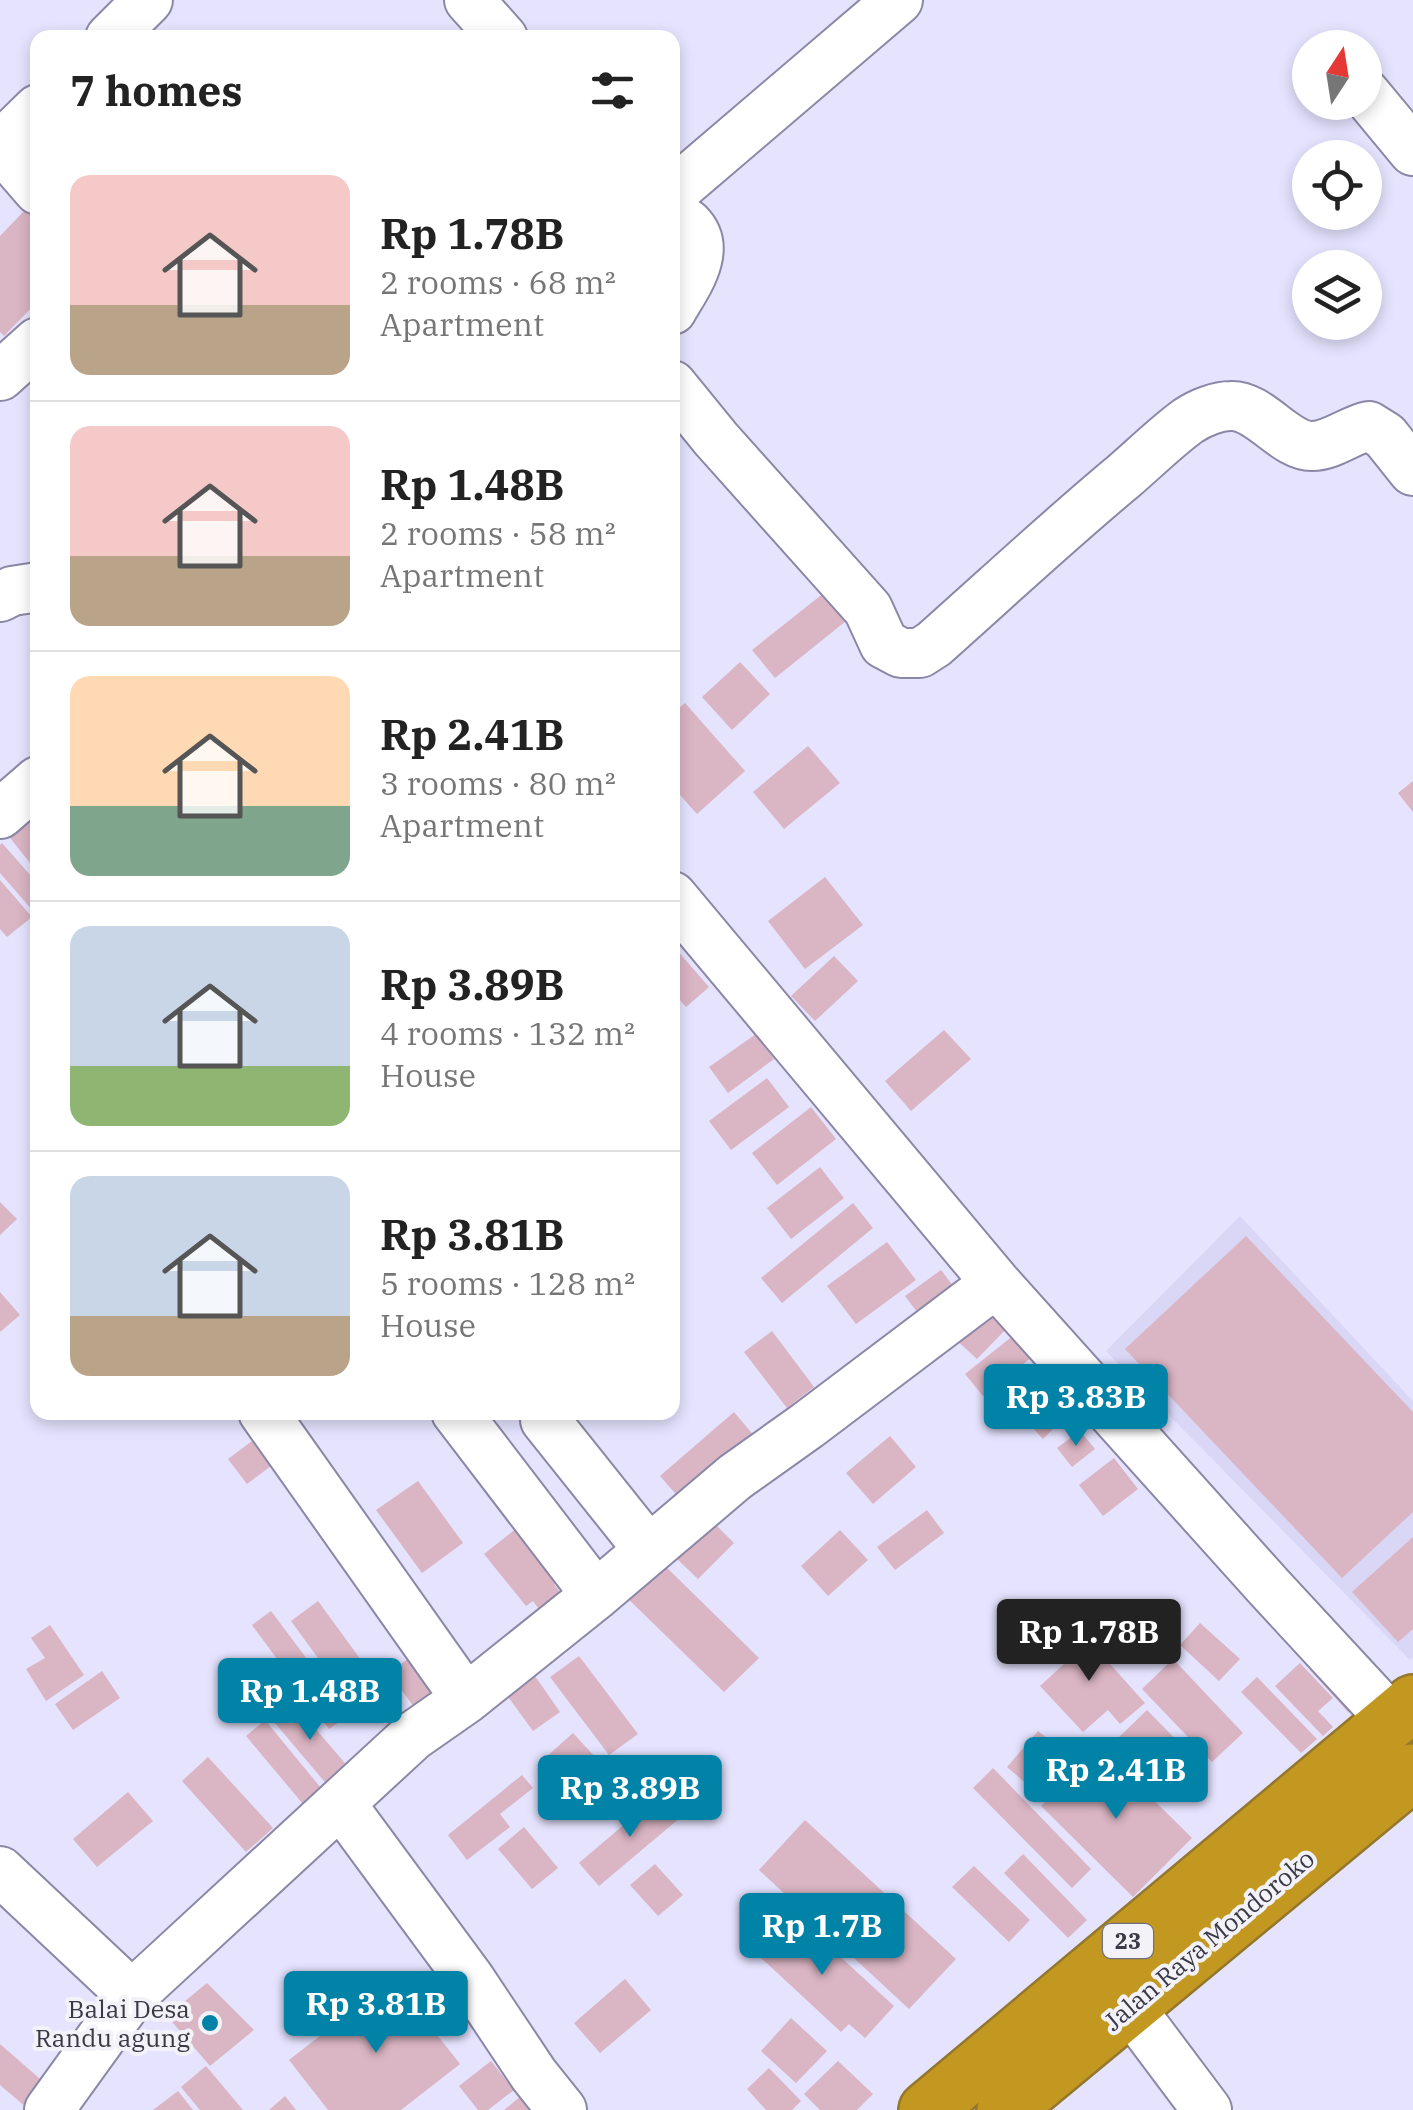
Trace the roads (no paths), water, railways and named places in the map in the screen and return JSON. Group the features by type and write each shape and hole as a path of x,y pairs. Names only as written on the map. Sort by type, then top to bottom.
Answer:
{"highway":[{"name":"Jalan Raya Mondoroko","path":"927,2110 1403,1712"},
{"path":"1328,1772 1363,1813"},
{"name":"Jalan Raya Mondoroko","path":"1005,2110 1413,1772"}],"street":[{"path":"118,30 148,0"},
{"path":"469,0 496,30"},
{"path":"680,186 876,7"},
{"path":"1382,114 1413,151"},
{"path":"30,117 0,146 30,181"},
{"path":"680,220 688,224 698,242 700,258 680,295"},
{"path":"0,376 30,349"},
{"path":"680,395 868,608 884,644 901,653 920,653 934,644 1190,420 1216,408 1234,405 1253,411 1278,431 1309,446 1369,426 1386,436 1413,471"},
{"path":"0,596 30,588"},
{"path":"0,814 30,788"},
{"path":"680,906 996,1283 1269,1588 1403,1712"},
{"path":"48,2110 132,1996 412,1736 596,1595 735,1477 996,1283"},
{"path":"269,1420 466,1698"},
{"path":"462,1420 596,1595"},
{"path":"545,1420 648,1549"},
{"path":"341,1804 562,2110"},
{"path":"0,1871 132,1996"},
{"path":"1130,2006 1206,2110"}],"place":[{"name":"Balai Desa Randu agung","path":"210,2023"}]}
